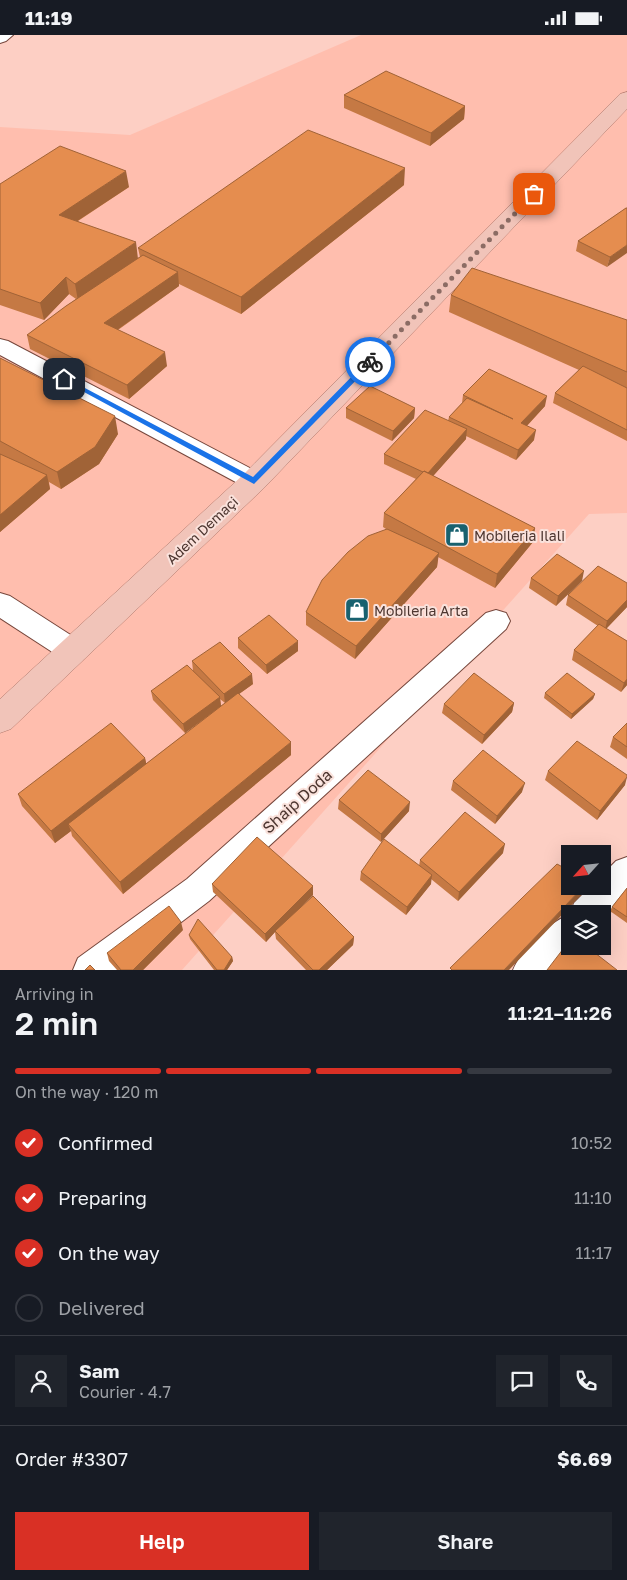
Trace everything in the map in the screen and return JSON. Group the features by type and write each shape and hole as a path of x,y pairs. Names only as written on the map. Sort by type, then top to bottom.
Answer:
{"main road":[{"name":"Adem Demaçi","path":"0,719 254,481 627,98"}],"street":[{"path":"0,38 6,35"},
{"path":"0,346 254,481"},
{"path":"0,605 73,651"},
{"name":"Shaip Doda","path":"90,970 198,890 496,621"},
{"path":"595,905 627,872"},
{"path":"530,970 561,938"}],"shaded area":[{"path":"361,35 627,35 627,513 589,514 182,970 0,970 0,127 130,135"}],"building":[{"path":"386,71 465,106 431,133 344,95"},
{"path":"308,130 405,168 241,297 138,248"},
{"path":"60,146 126,171 59,215 136,242 75,284 66,277 40,303 0,289 0,184"},
{"path":"626,208 627,245 610,257 578,241"},
{"path":"143,255 178,272 104,323 165,352 127,385 27,335 66,306"},
{"path":"472,268 627,320 627,372 451,295"},
{"path":"0,358 115,416 95,447 57,472 0,441"},
{"path":"583,366 627,388 627,430 555,393"},
{"path":"489,369 547,396 521,423 536,430 518,450 449,417 467,398 513,419 463,395"},
{"path":"370,386 415,408 393,431 346,408"},
{"path":"425,410 467,429 428,473 384,454"},
{"path":"0,454 47,475 0,515"},
{"name":"Mobileria Ilali","path":"424,471 535,528 497,574 384,513"},
{"name":"Mobileria Arta","path":"387,529 439,553 356,646 306,612 322,580 348,552 368,536"},
{"path":"557,554 584,571 558,596 531,578"},
{"path":"598,566 627,583 627,600 607,621 568,595"},
{"path":"269,615 298,641 266,665 238,638"},
{"path":"599,624 627,641 627,679 624,683 574,650"},
{"path":"220,642 252,674 224,694 192,661"},
{"path":"187,665 220,697 183,724 151,691"},
{"path":"474,673 514,703 484,735 444,704"},
{"path":"567,673 595,694 572,714 545,693"},
{"path":"238,693 291,742 120,882 68,824"},
{"path":"111,723 145,758 51,831 18,794"},
{"path":"627,723 627,747 613,737"},
{"path":"577,741 627,775 600,811 548,771"},
{"path":"483,750 525,783 497,816 453,781"},
{"path":"368,770 410,802 381,834 339,800"},
{"path":"465,812 505,844 459,892 420,860"},
{"path":"257,837 313,886 265,934 212,884"},
{"path":"384,839 432,875 407,907 361,872"},
{"path":"557,864 561,866 561,895 575,895 566,905 561,905 561,910 504,970 452,970 450,968"},
{"path":"627,888 627,917 612,907"},
{"path":"313,896 354,937 319,970 313,970 275,931"},
{"path":"169,906 181,922 133,970 121,970 107,953"},
{"path":"198,919 232,957 224,970 217,970 189,935"},
{"path":"561,952 561,955 598,955 617,970 547,970"},
{"path":"90,965 95,970 85,970"}],"way so far":[{"path":"370,362 534,194"}],"place":[{"name":"Mobileria Ilali","path":"457,535"},
{"name":"Mobileria Arta","path":"357,610"}],"route":[{"path":"64,379 254,481 370,362"}]}
